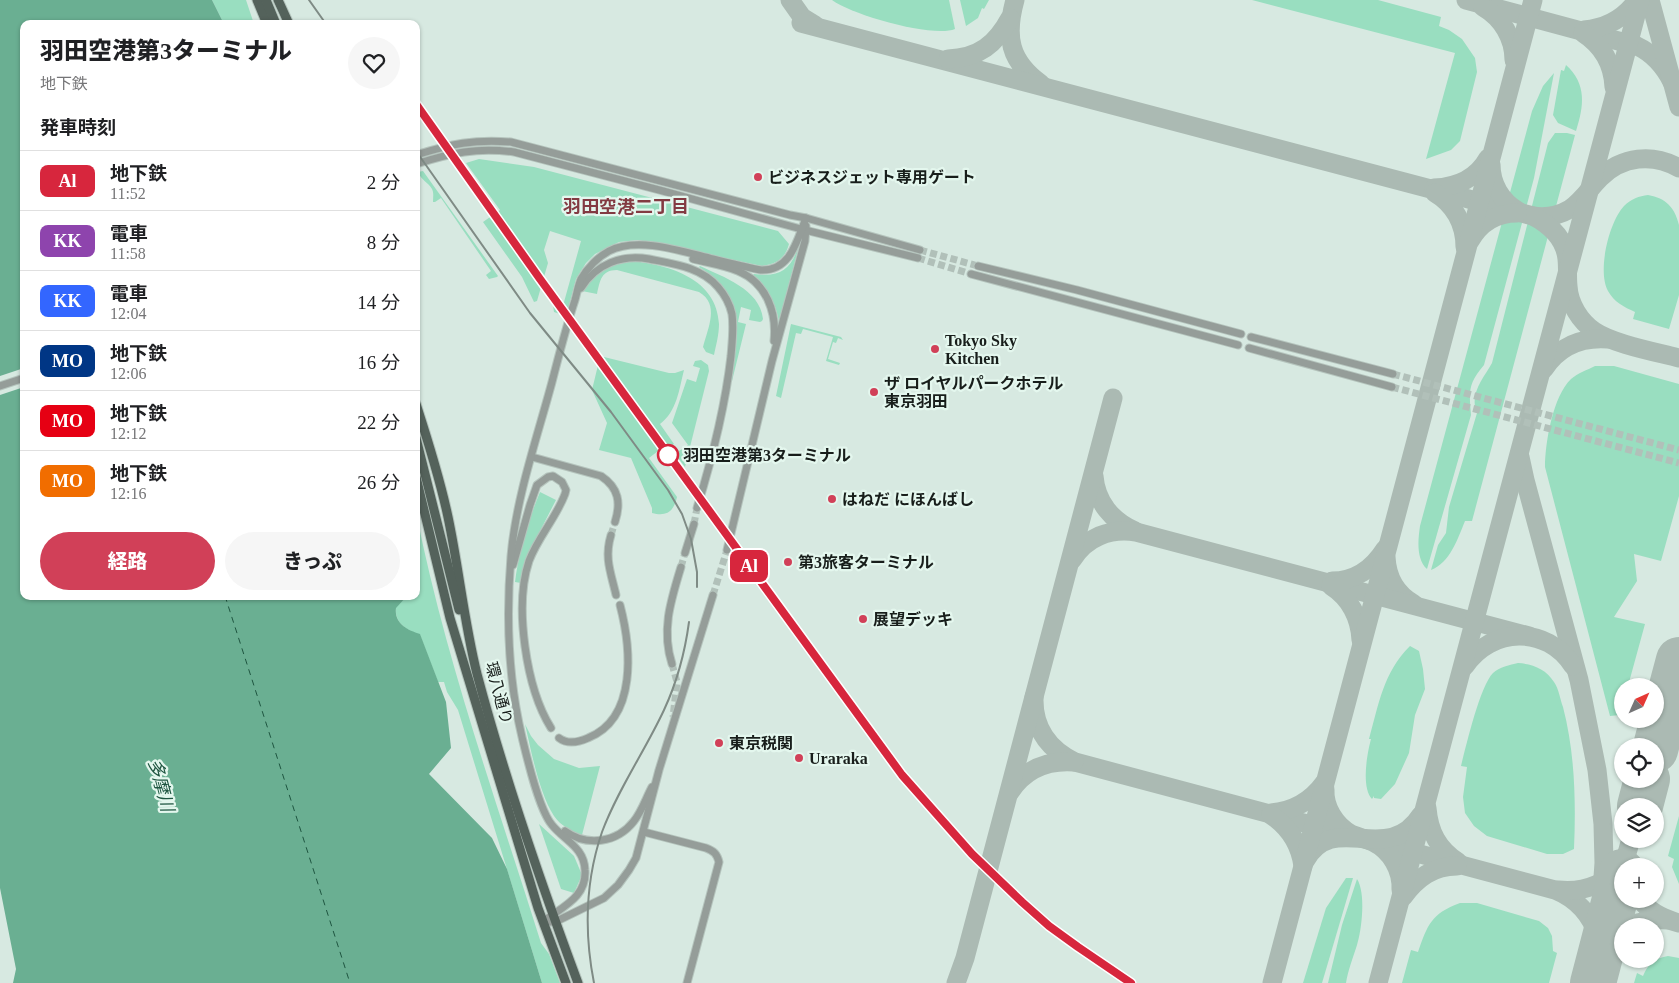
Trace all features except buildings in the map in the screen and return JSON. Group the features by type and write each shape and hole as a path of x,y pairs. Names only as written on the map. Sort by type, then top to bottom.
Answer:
{"main road":[{"path":"257,0 265,20"},
{"path":"266,0 274,20"},
{"path":"278,0 287,20"},
{"name":"環八通り","path":"420,416 448,518 471,646 508,780 553,918 578,983"},
{"path":"420,453 455,599 471,646"},
{"name":"環八通り","path":"420,493 450,618 543,922 566,983"},
{"path":"436,515 450,618"}],"street":[{"path":"420,154 465,142 481,140 511,142 806,218 920,250"},
{"path":"420,163 461,152 494,149 514,152 918,258"},
{"path":"727,550 806,218"},
{"path":"553,918 578,897 584,882 586,868 578,848 548,821 528,762 514,696 509,636 511,556 514,531 532,457 579,285 586,272 602,256 624,246 663,247 761,270 770,270 789,258 804,229"},
{"path":"654,247 662,251 736,270 756,283 766,295 774,316 775,333 772,361"},
{"path":"576,297 587,280 600,268 615,260 632,257 650,259 698,271 717,286 725,296 732,313 733,326 729,372 716,436 697,508"},
{"path":"978,266 1077,290 1241,334"},
{"path":"971,274 1007,282 1238,345"},
{"path":"1251,337 1393,374"},
{"path":"1249,348 1392,387"},
{"path":"0,386 20,379"},
{"path":"532,457 601,476 617,495 619,510 615,522"},
{"path":"511,570 538,484 548,477 558,478 564,486 565,494 529,562 525,581 523,617 524,635 534,689 550,728"},
{"path":"685,553 694,524"},
{"path":"612,535 608,548 608,559 616,595"},
{"path":"672,664 667,644 667,620 681,566"},
{"path":"543,922 604,898 618,885 636,858 659,770 713,595"},
{"path":"560,738 570,743 594,736 608,726 620,708 624,693 627,660 625,624 620,605"},
{"path":"671,732 673,717"},
{"path":"544,809 558,826 571,835 586,840 602,841 608,839 623,832 637,817 659,770"},
{"path":"644,832 706,848 713,851 719,862 687,983"}],"shaded area":[{"path":"212,0 246,0 253,20 222,20"},
{"path":"832,0 949,0 955,29 944,31 912,28 874,18 842,6"},
{"path":"960,0 989,0 984,9 982,8 978,18 966,26"},
{"path":"1252,0 1378,0 1441,17 1439,26 1462,39 1475,58 1477,72 1460,141 1451,150 1426,159 1455,53"},
{"path":"1566,65 1573,72 1581,88 1581,113 1576,131 1558,123 1553,115 1561,70 1564,71"},
{"path":"1554,73 1534,178 1484,365 1472,383 1471,415 1427,569 1419,555 1420,526 1532,111 1543,86"},
{"path":"1555,133 1575,135 1472,521 1465,521 1448,556 1438,567 1431,570 1438,545 1446,533 1449,507 1477,413 1475,406 1476,393 1492,363 1548,143"},
{"path":"479,159 534,167 778,231 789,244 779,260 762,266 638,240 619,242 595,254 586,263 576,279 567,313 563,315 554,312 553,305 557,302 564,302 581,241 550,231 544,250 548,263 537,301 534,302 522,277 483,222 500,210 466,163"},
{"path":"423,171 497,277 489,279 486,275 491,271 441,198 433,202 432,189 421,177 420,172"},
{"path":"1648,195 1665,201 1675,214 1679,225 1679,295 1669,329 1633,319 1635,312 1613,298 1605,282 1604,260 1609,235 1614,223 1624,206 1635,198"},
{"path":"800,242 779,322 776,308 770,296 753,275 772,274 784,269 793,259"},
{"path":"632,261 661,266 676,271 701,285 710,296 716,309 719,324 714,355 706,352 703,347 711,310 705,297 699,292 617,270 604,274 597,294 582,291 592,278 604,269 616,264"},
{"path":"700,266 739,285 748,292 760,309 763,319 760,322 749,320 751,310 741,307 738,322 746,324 732,381 737,334 734,311 726,291 719,282"},
{"path":"791,324 841,337 843,340 838,338 836,343 833,342 828,359 840,363 839,365 826,361 833,337 803,329 801,334 796,333 781,398 776,396"},
{"path":"604,357 669,373 684,370 674,406 666,419 660,424 674,444 664,451 662,448 649,458 677,497 674,506 669,512 662,514 652,513 652,508 631,458 599,450 607,423 592,390 599,361"},
{"path":"701,360 708,365 709,371 685,467 671,449 675,446 679,451 688,445 672,423 687,379 696,382 700,368 693,366 695,361"},
{"path":"1595,366 1614,366 1679,384 1679,496 1661,561 1634,554 1637,581 1614,617 1645,624 1630,678 1614,678 1614,716 1610,716 1545,467 1548,433 1559,397 1571,379"},
{"path":"540,492 556,500 525,560 521,583 515,582 524,536"},
{"path":"420,530 441,621 472,729 541,943 549,954 560,983 542,983 458,710 447,692 444,682 438,682 420,635 410,631 399,622 396,607 403,600 420,600"},
{"path":"1410,646 1419,651 1425,689 1415,715 1409,753 1395,784 1381,799 1374,798 1374,796 1372,799 1366,779 1371,739 1369,739 1379,701 1388,678 1401,656"},
{"path":"1518,663 1534,666 1551,677 1556,685 1563,707 1570,742 1575,813 1574,849 1563,854 1547,854 1487,836 1474,826 1465,813 1463,797 1467,767 1461,766 1478,703 1488,680 1495,671"},
{"path":"525,724 538,745 554,759 579,768 600,766 582,835 560,823 549,807 536,771"},
{"path":"1679,816 1679,884 1672,867 1674,859 1668,856"},
{"path":"539,824 574,856 582,875 574,893 561,889"},
{"path":"1346,878 1353,878 1322,983 1303,983 1326,908"},
{"path":"1357,879 1362,893 1362,921 1357,945 1346,983 1328,983 1342,925"},
{"path":"1460,903 1477,903 1539,921 1548,928 1552,936 1553,951 1557,953 1549,983 1402,983 1411,950 1418,952 1432,921 1443,911"},
{"path":"1664,957 1679,958 1679,983 1634,983 1637,973 1643,976 1647,968 1664,968"}],"water":[{"name":"多摩川","path":"0,0 212,0 222,20 20,20 20,600 403,600 396,608 397,618 406,628 420,634 446,702 451,748 429,774 492,838 507,869 542,983 13,983 16,969 0,888"}],"pier":[{"path":"20,369 20,388 0,395 0,376"}],"ferry route":[{"path":"226,600 350,983"}],"taxiway":[{"path":"790,0 802,17 815,25"},
{"path":"1015,0 1010,25 1012,47 1022,66 1041,84"},
{"path":"1466,0 1637,46 1658,61 1672,82"},
{"path":"1272,983 1533,0"},
{"path":"1584,30 1607,25 1620,17 1637,0"},
{"path":"1378,983 1640,0"},
{"path":"1650,0 1679,107"},
{"path":"1483,7 1496,17 1506,29 1512,44 1514,60"},
{"path":"948,59 969,56 985,48 999,35 1010,18"},
{"path":"801,23 1533,216 1552,216 1570,209 1600,178 1618,165 1628,161 1638,159 1659,160 1679,168"},
{"path":"1583,33 1606,56 1612,71 1614,87"},
{"path":"1434,188 1451,186 1465,180 1478,171 1488,158"},
{"path":"1491,164 1491,171 1498,191 1518,211"},
{"path":"1435,193 1448,203 1457,215 1463,230 1465,247"},
{"path":"1470,241 1479,229 1490,220 1510,213 1517,213"},
{"path":"1533,216 1551,228 1560,239 1566,252 1568,286 1573,306 1589,327 1612,340 1679,358"},
{"path":"1544,369 1557,354 1572,345 1589,340 1608,339"},
{"path":"956,983 965,958 1113,398"},
{"path":"1520,457 1579,680 1597,770 1603,824 1604,863 1597,964"},
{"path":"1094,476 1098,494 1107,510 1119,522 1135,531"},
{"path":"1072,560 1084,545 1100,536 1117,531 1136,532 1529,636"},
{"path":"1332,581 1348,579 1363,572 1375,562 1385,549"},
{"path":"1386,557 1388,571 1397,590 1414,604"},
{"path":"1331,586 1344,596 1353,609 1359,624 1361,640"},
{"path":"1465,666 1476,653 1489,644 1504,638 1519,636 1549,643 1562,653 1573,666"},
{"path":"1034,697 1036,718 1044,736 1057,751 1075,762 1555,890 1570,898 1582,908 1591,921 1598,937"},
{"path":"1664,747 1679,716"},
{"path":"1010,792 1023,777 1038,768 1055,763 1074,762"},
{"path":"1271,813 1287,810 1301,804 1324,783"},
{"path":"1644,793 1646,788"},
{"path":"1325,789 1326,802 1335,821 1351,834 1373,842 1390,856 1400,875 1401,890"},
{"path":"1427,808 1432,832 1440,846 1458,862"},
{"path":"1271,815 1293,837 1302,858 1303,866"},
{"path":"1305,861 1317,846 1331,839 1393,837 1407,830 1421,815"},
{"path":"1558,890 1578,890 1605,880 1620,867 1628,848"},
{"path":"1403,897 1426,874 1440,868 1457,866"},
{"path":"1648,908 1679,923"},
{"path":"1599,960 1606,946 1614,938"}],"runway":[{"path":"1658,738 1679,660"},
{"path":"1642,798 1645,788"},
{"path":"1593,983 1614,903"}],"tunnel":[{"path":"920,250 978,266"},
{"path":"918,258 971,274"},
{"path":"1393,374 1679,450"},
{"path":"1392,387 1679,463"},
{"path":"694,524 697,508"},
{"path":"611,535 615,522"},
{"path":"713,595 727,550"},
{"path":"681,567 685,553"},
{"path":"672,664 677,682 673,717"}],"railway":[{"path":"309,0 323,20"},
{"path":"420,157 530,313 611,412 668,490 682,514 691,539 697,572 697,587"},
{"path":"594,983 589,945 588,907 589,888 596,851 608,816 669,699 680,667 689,622"}],"metro line":[{"name":"Al","path":"420,110 714,520 902,775 972,854 1022,902 1049,926 1131,983"}],"place":[{"name":"ビジネスジェット専用ゲート","path":"758,177"},
{"name":"Tokyo Sky Kitchen","path":"935,349"},
{"name":"ザ ロイヤルパークホテル 東京羽田","path":"874,392"},
{"name":"羽田空港第3ターミナル","path":"668,455"},
{"name":"はねだ にほんばし","path":"832,499"},
{"name":"第3旅客ターミナル","path":"788,562"},
{"name":"展望デッキ","path":"863,619"},
{"name":"東京税関","path":"719,743"},
{"name":"Uraraka","path":"799,758"}],"district":[{"name":"羽田空港二丁目","path":"626,207"}]}
